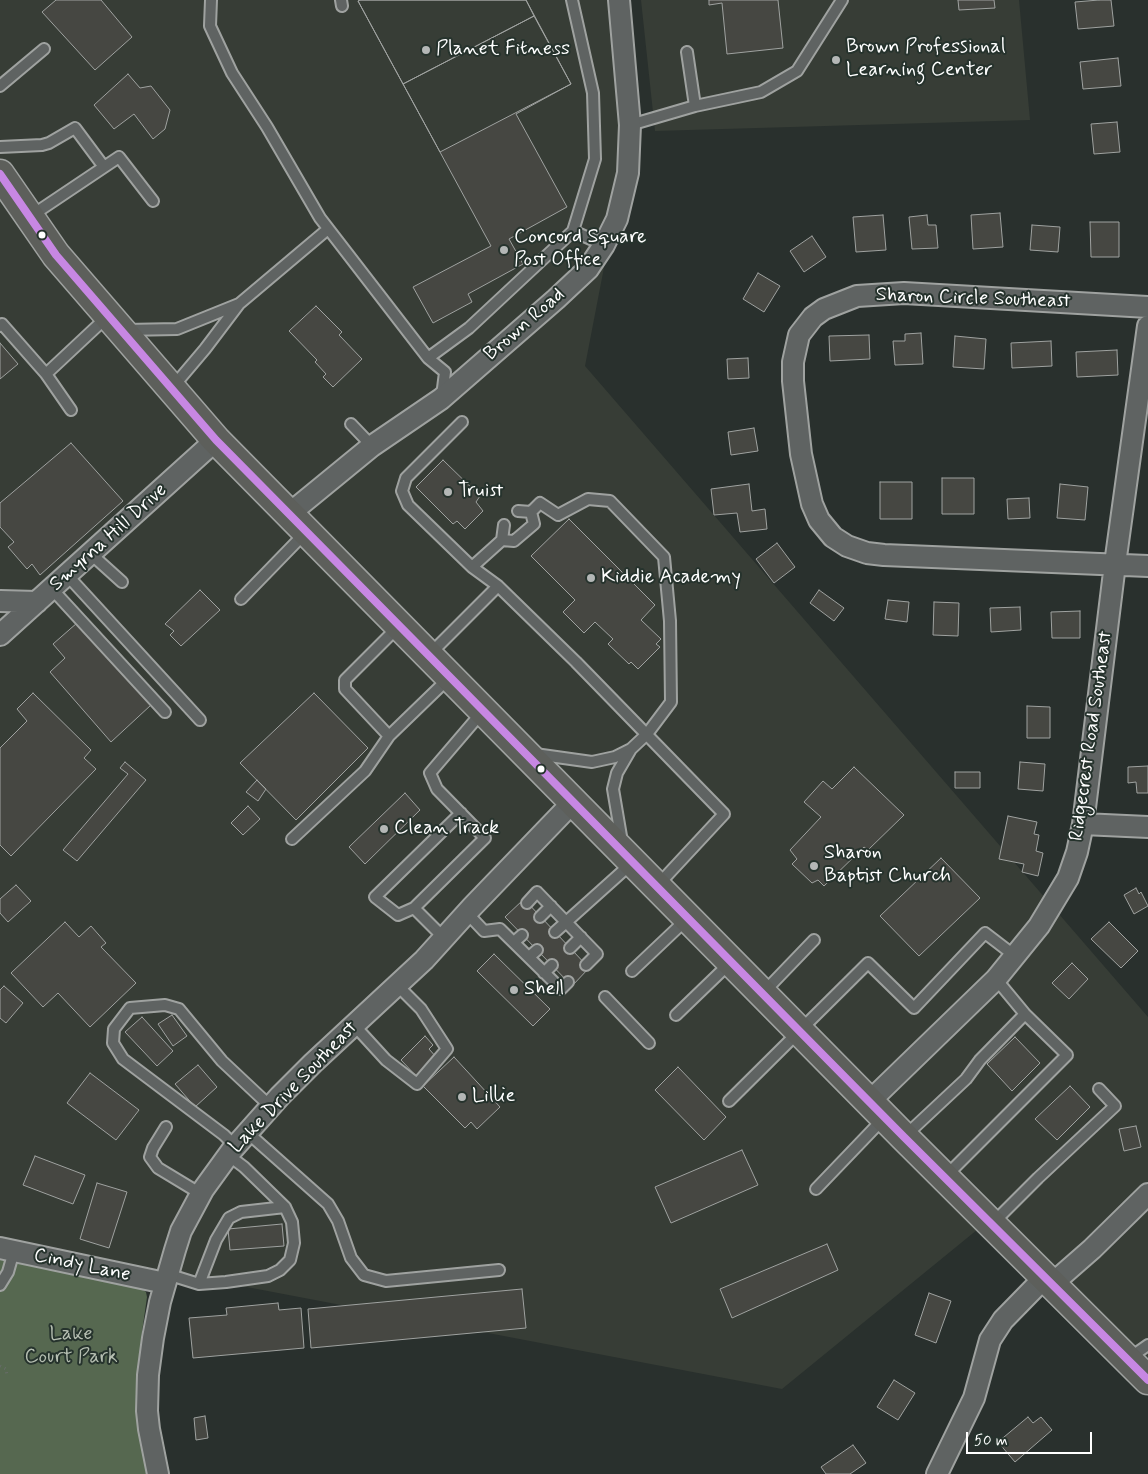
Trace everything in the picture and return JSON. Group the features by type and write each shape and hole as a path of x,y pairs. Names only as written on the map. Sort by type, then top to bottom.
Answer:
{"main road":[{"path":"1,178 56,255 216,440 1048,1281 1138,1352 1148,1380"}],"street":[{"name":"Brown Road","path":"298,522 372,446 442,398 556,299 588,269 604,245 617,219 624,197 628,173 630,125 619,0"},
{"name":"Sharon Circle Southeast","path":"1148,307 904,294 857,296 824,309 813,317 799,335 793,362 793,382 801,454 812,504 819,520 833,537 847,546 867,553 884,555 1148,566"},
{"name":"Ridgecrest Road Southeast","path":"877,1109 1016,956 1039,926 1068,878 1077,852 1083,824 1115,564 1148,326"},
{"name":"Smyrna Hill Drive","path":"0,635 216,440"},
{"path":"0,601 44,595"},
{"name":"Lake Drive Southeast","path":"158,1474 149,1429 147,1393 153,1338 166,1279 182,1231 201,1194 237,1145 271,1107 313,1063 424,960 574,801"},
{"path":"1083,824 1148,828"},
{"path":"937,1474 974,1398 990,1340 1004,1320 1048,1281 1092,1249 1148,1194"},
{"name":"Cindy Lane","path":"7,1250 166,1279"}],"lane":[{"path":"211,0 210,26 232,73 267,127 320,218 428,358 445,372 442,398"},
{"path":"428,358 469,328 573,231 596,159 593,93 572,0"},
{"path":"630,125 695,106 761,92 797,71 842,0"},
{"path":"0,86 44,49"},
{"path":"687,52 695,106"},
{"path":"0,147 42,145 61,137 75,128 104,167"},
{"path":"30,217 119,157 153,201"},
{"path":"172,388 240,304 328,229"},
{"path":"573,231 604,245"},
{"path":"46,374 116,323 176,329 240,304"},
{"path":"1,324 46,374 71,410"},
{"path":"462,422 406,478 402,491 408,505 472,567 498,586 576,662 724,814 658,886"},
{"path":"351,424 372,446"},
{"path":"518,511 531,512 540,503 558,515 588,499 610,501 664,557 670,621 670,702 647,734 631,749 615,757 592,762 526,752"},
{"path":"502,540 514,541 534,524 531,512"},
{"path":"241,599 298,522"},
{"path":"472,567 502,540 504,525"},
{"path":"91,554 122,582"},
{"path":"68,574 200,720"},
{"path":"429,655 498,586"},
{"path":"44,595 165,712"},
{"path":"389,736 345,689 345,680 399,625"},
{"path":"292,839 365,771 389,736 451,677"},
{"path":"461,813 375,896 398,915 414,908 485,838 461,813 437,790 430,773 484,711"},
{"path":"555,932 629,856 613,789 617,773 631,749"},
{"path":"527,902 537,892 597,954 586,965"},
{"path":"540,917 551,906"},
{"path":"414,908 444,938"},
{"path":"467,913 484,931 500,929 518,938 548,969 561,989 568,982"},
{"path":"632,971 688,917"},
{"path":"500,929 508,921"},
{"path":"729,1101 868,963 914,1008 985,933 1016,956"},
{"path":"570,948 581,937"},
{"path":"763,993 814,940"},
{"path":"676,1015 732,961"},
{"path":"944,1178 1067,1055 1025,1014 996,980"},
{"path":"354,1025 386,1060 417,1084 447,1049 421,1009 397,985"},
{"path":"605,997 649,1043"},
{"path":"271,1107 222,1061 179,1009 165,1005 130,1008 114,1029 113,1043 123,1059 237,1145 328,1204 338,1221 351,1258 364,1274 386,1281 499,1270"},
{"path":"904,1137 966,1079 980,1060 1025,1014"},
{"path":"992,1224 1115,1106 1099,1089"},
{"path":"816,1189 877,1109"},
{"path":"166,1127 153,1148 150,1158 158,1168 201,1194"},
{"path":"166,1279 199,1284 268,1276 280,1270 290,1260 294,1243 292,1222 285,1207 244,1167 237,1145"},
{"path":"199,1284 216,1240 229,1218 241,1212 285,1207"},
{"path":"0,1285 8,1272 7,1250"}],"path":[{"path":"0,1366 6,1368 7,1376"}],"shaded area":[{"path":"0,0 612,0 628,143 585,366 1148,1017 1148,1392 983,1225 782,1389 0,1240"},
{"name":"Brown Professional Learning Center","path":"641,0 1019,0 1030,120 655,131"}],"green space":[{"name":"Lake Court Park","path":"0,1254 142,1289 146,1292 138,1388 148,1474 0,1474"}],"building":[{"path":"56,0 101,0 132,37 95,70 42,12"},
{"path":"526,0 571,84 516,114 567,207 509,239 523,264 468,294 472,302 433,323 413,287 491,246 358,1"},
{"name":"Planet Fitness","path":"526,0 534,16 403,84 358,1"},
{"path":"709,0 778,0 783,48 727,54 722,3 709,5"},
{"path":"958,0 994,0 995,8 959,10"},
{"path":"1111,0 1114,26 1078,29 1075,2"},
{"path":"534,16 571,84 440,152 403,84"},
{"path":"1118,58 1121,86 1083,89 1080,62"},
{"path":"128,74 140,88 151,86 170,110 165,129 153,139 134,114 114,129 94,105"},
{"path":"1117,122 1120,152 1094,154 1091,124"},
{"path":"1000,213 1003,247 973,249 971,215"},
{"path":"883,215 886,250 856,252 853,217"},
{"path":"927,215 928,225 936,225 938,248 912,249 909,217"},
{"path":"1090,222 1119,222 1119,257 1091,257"},
{"path":"1032,225 1060,227 1058,252 1030,250"},
{"path":"812,236 826,257 804,272 790,251"},
{"path":"758,273 780,286 764,312 743,299"},
{"path":"316,306 342,332 339,335 362,359 333,387 323,377 326,374 315,362 317,360 289,331"},
{"path":"921,333 923,364 895,365 893,341 905,341 905,334"},
{"path":"869,335 870,359 830,361 829,336"},
{"path":"955,336 986,339 984,369 953,367"},
{"path":"1051,341 1052,366 1012,368 1011,343"},
{"path":"0,343 18,364 0,379"},
{"path":"1117,350 1118,375 1077,377 1076,352"},
{"path":"748,358 749,378 728,379 727,359"},
{"path":"754,428 758,451 731,455 728,432"},
{"path":"71,443 123,501 40,575 32,564 27,569 8,547 14,542 0,527 0,503"},
{"name":"Truist","path":"443,460 480,496 476,502 483,511 465,529 457,521 453,524 416,487"},
{"path":"942,478 974,478 974,514 942,514"},
{"path":"880,482 912,482 912,519 880,519"},
{"path":"749,484 752,511 765,509 767,529 740,532 737,513 714,515 711,489"},
{"path":"1060,484 1088,487 1085,520 1057,518"},
{"path":"1029,498 1030,518 1008,519 1007,499"},
{"name":"Kiddie Academy","path":"569,519 655,605 641,620 661,639 656,644 660,647 638,669 631,662 629,664 608,644 613,639 595,622 584,633 563,612 575,600 531,556"},
{"path":"777,543 795,567 774,583 756,559"},
{"path":"200,590 220,610 181,646 170,635 174,631 165,624"},
{"path":"819,590 844,608 834,621 810,603"},
{"path":"888,600 909,602 907,622 885,619"},
{"path":"934,602 959,603 958,636 933,635"},
{"path":"1020,607 1021,630 991,632 990,608"},
{"path":"1080,611 1080,638 1052,638 1051,612"},
{"path":"77,623 151,705 111,742 50,672 65,658 53,644"},
{"path":"33,693 91,750 84,758 96,769 11,856 0,845 0,748 27,721 17,709"},
{"path":"314,693 368,748 296,820 240,763"},
{"path":"1027,706 1050,707 1050,738 1027,738"},
{"path":"125,762 146,780 77,861 63,850 128,774 120,768"},
{"path":"1020,762 1045,764 1043,791 1018,789"},
{"path":"1148,766 1148,793 1137,793 1136,782 1128,783 1128,767"},
{"path":"854,767 904,815 868,850 864,847 824,886 818,880 812,883 792,864 797,859 790,850 821,817 804,802 823,781 832,789"},
{"path":"955,772 980,772 980,788 955,788"},
{"path":"257,780 266,789 258,801 246,792"},
{"name":"Clean Track","path":"405,793 420,810 365,864 349,847"},
{"path":"248,806 260,819 243,835 231,823"},
{"path":"1008,816 1037,822 1034,834 1039,835 1036,851 1043,853 1038,876 1022,872 1024,864 999,859"},
{"path":"941,858 980,898 919,956 880,916"},
{"path":"16,885 31,901 8,922 0,913 0,899"},
{"path":"1136,888 1139,894 1141,892 1148,906 1134,914 1124,895"},
{"name":"Shell","path":"524,899 589,968 572,986 505,917"},
{"path":"65,922 79,937 91,926 106,943 101,947 136,983 90,1027 58,993 43,1007 11,973"},
{"path":"1109,922 1138,951 1121,968 1091,939"},
{"name":"Shell","path":"494,954 550,1009 533,1026 477,971"},
{"path":"1072,963 1088,979 1069,999 1052,983"},
{"path":"4,986 23,1003 6,1023 0,1018 0,990"},
{"path":"172,1015 187,1036 173,1046 158,1024"},
{"path":"142,1017 173,1051 157,1066 125,1032"},
{"path":"425,1036 433,1045 429,1049 437,1058 418,1078 401,1060"},
{"path":"1015,1037 1040,1063 1012,1091 987,1064"},
{"name":"Lillie","path":"454,1057 500,1107 477,1129 471,1122 465,1128 423,1086"},
{"path":"198,1065 217,1087 195,1107 175,1084"},
{"path":"678,1067 726,1117 704,1140 655,1090"},
{"path":"90,1073 139,1110 116,1140 67,1103"},
{"path":"1070,1086 1090,1107 1057,1140 1035,1119"},
{"path":"1136,1126 1141,1147 1124,1151 1119,1129"},
{"path":"742,1150 758,1185 671,1223 655,1187"},
{"path":"35,1156 85,1175 73,1204 23,1185"},
{"path":"97,1183 127,1192 109,1248 80,1239"},
{"path":"282,1224 284,1246 230,1250 228,1229"},
{"path":"827,1244 838,1270 732,1318 720,1289"},
{"path":"522,1289 526,1328 311,1348 308,1309"},
{"path":"929,1293 951,1301 936,1343 915,1335"},
{"path":"278,1303 279,1310 301,1308 304,1348 193,1358 189,1318 227,1315 226,1308"},
{"path":"894,1380 915,1393 898,1420 877,1407"},
{"path":"205,1416 208,1438 196,1440 194,1418"},
{"path":"1028,1417 1033,1423 1041,1417 1052,1430 1015,1462 998,1442"},
{"path":"853,1445 866,1463 850,1474 826,1474 821,1467"}],"transit line":[{"path":"0,174 56,255 216,440 904,1137 1148,1380"}],"place":[{"name":"Planet Fitness","path":"426,50"},
{"name":"Brown Professional Learning Center","path":"836,60"},
{"name":"Concord Square Post Office","path":"504,250"},
{"name":"Truist","path":"448,492"},
{"name":"Kiddie Academy","path":"591,578"},
{"name":"Clean Track","path":"384,829"},
{"name":"Sharon Baptist Church","path":"814,866"},
{"name":"Shell","path":"514,990"},
{"name":"Lillie","path":"462,1097"}]}
